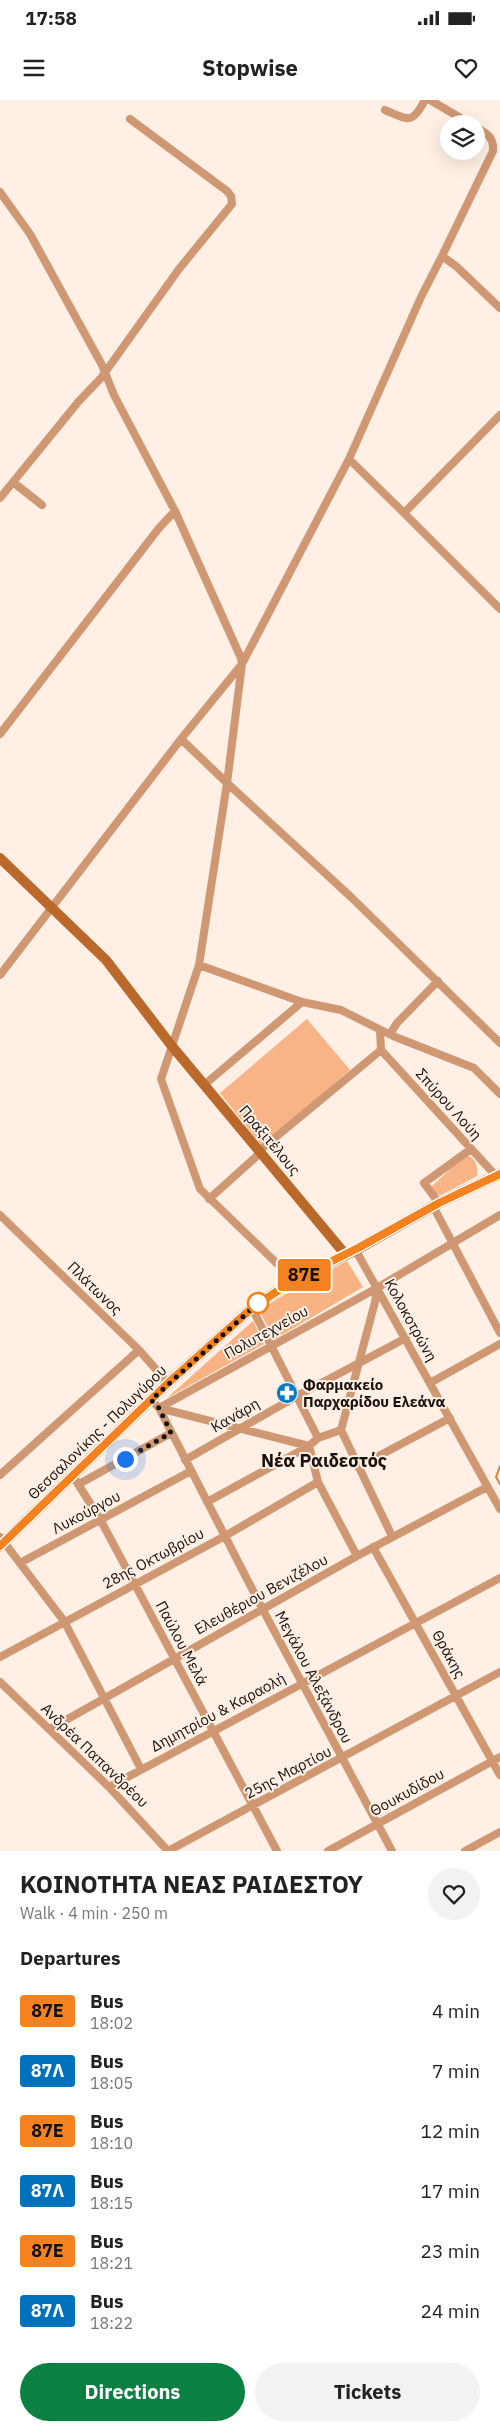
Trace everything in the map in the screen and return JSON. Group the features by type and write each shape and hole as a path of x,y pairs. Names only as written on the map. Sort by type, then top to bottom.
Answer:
{"main road":[{"name":"Θεσσαλονίκης - Πολυγύρου","path":"2,1541 76,1480 155,1404 168,1383 252,1308 294,1280 350,1252 436,1204 498,1175"}],"street":[{"path":"384,110 412,119 417,115 425,100"},
{"path":"430,100 456,115"},
{"path":"0,498 104,373 179,269 215,226 232,201 227,191 130,119"},
{"path":"0,975 181,739 242,664 348,459 418,304 493,151 490,136 485,133"},
{"path":"0,192 30,234 175,511 222,613 242,664 199,965 160,1079 200,1189 294,1280"},
{"path":"442,256 457,266 500,308"},
{"path":"404,513 500,415"},
{"path":"348,459 500,609"},
{"path":"13,482 42,506"},
{"path":"0,734 159,528 175,511"},
{"path":"181,739 226,783 304,853 500,1042"},
{"name":"Πραξιτέλους","path":"0,858 52,907 119,975 172,1045 259,1151 350,1252"},
{"path":"199,965 302,1002 341,1010 380,1030 474,1068 500,1094"},
{"path":"390,1034 397,1023 438,981"},
{"path":"204,1085 302,1002"},
{"path":"209,1199 258,1155 259,1151 381,1050 380,1030"},
{"name":"Σπύρου Λούη","path":"381,1050 498,1175"},
{"path":"472,1149 424,1183 500,1333"},
{"name":"Πλάτωνος","path":"0,1215 139,1350 168,1383"},
{"name":"Πολυτεχνείου","path":"155,1404 271,1346 376,1288 500,1215"},
{"name":"Κολοκοτρώνη","path":"350,1252 376,1288 406,1338 500,1509"},
{"path":"376,1288 375,1302 341,1430 392,1536"},
{"path":"252,1308 318,1438"},
{"name":"Κανάρη","path":"185,1460 297,1396 406,1338"},
{"path":"430,1383 500,1344"},
{"path":"0,1475 139,1350"},
{"path":"155,1404 238,1430 308,1446"},
{"name":"Μεγάλου Αλεξάνδρου","path":"155,1404 392,1851"},
{"path":"358,1467 450,1418"},
{"path":"207,1502 308,1446 318,1438 341,1430"},
{"path":"76,1480 171,1433"},
{"path":"308,1446 318,1482 357,1556"},
{"name":"Λυκούργου","path":"20,1563 191,1471"},
{"name":"Παύλου Μελά","path":"76,1480 100,1519 277,1851"},
{"name":"28ης Οκτωβρίου","path":"0,1657 225,1536 318,1482"},
{"name":"Ελευθέριου Βενιζέλου","path":"50,1729 392,1536 488,1487"},
{"path":"2,1541 64,1622 141,1768"},
{"name":"Θράκης","path":"373,1547 456,1695 496,1759 500,1775"},
{"name":"Δημητρίου & Καραολή","path":"109,1787 141,1768 500,1578"},
{"name":"25ης Μαρτίου","path":"168,1851 342,1759 500,1672"},
{"name":"Ανδρέα Παπανδρέου","path":"0,1682 109,1787 168,1851"},
{"name":"Θουκυδίδου","path":"328,1851 496,1759"},
{"path":"465,1851 500,1832"}],"shaded area":[{"path":"307,1019 350,1070 262,1146 220,1093"},
{"path":"465,1155 472,1158 476,1163 477,1176 441,1195 435,1194 430,1188"},
{"path":"347,1261 363,1287 275,1339 259,1311 277,1299"},
{"path":"253,1321 264,1344 167,1398"}],"waterway":[{"path":"500,1466 496,1477 500,1484"}],"bus line":[{"name":"87Ε","path":"0,1546 168,1383 252,1308 294,1280 358,1248 439,1203 500,1174"}],"place":[{"name":"Φαρμακείο Παρχαρίδου Ελεάνα","path":"287,1393"}],"district":[{"name":"Νέα Ραιδεστός","path":"324,1460"}],"route":[{"path":"125,1459 171,1433 159,1408 151,1400 258,1303"}]}
